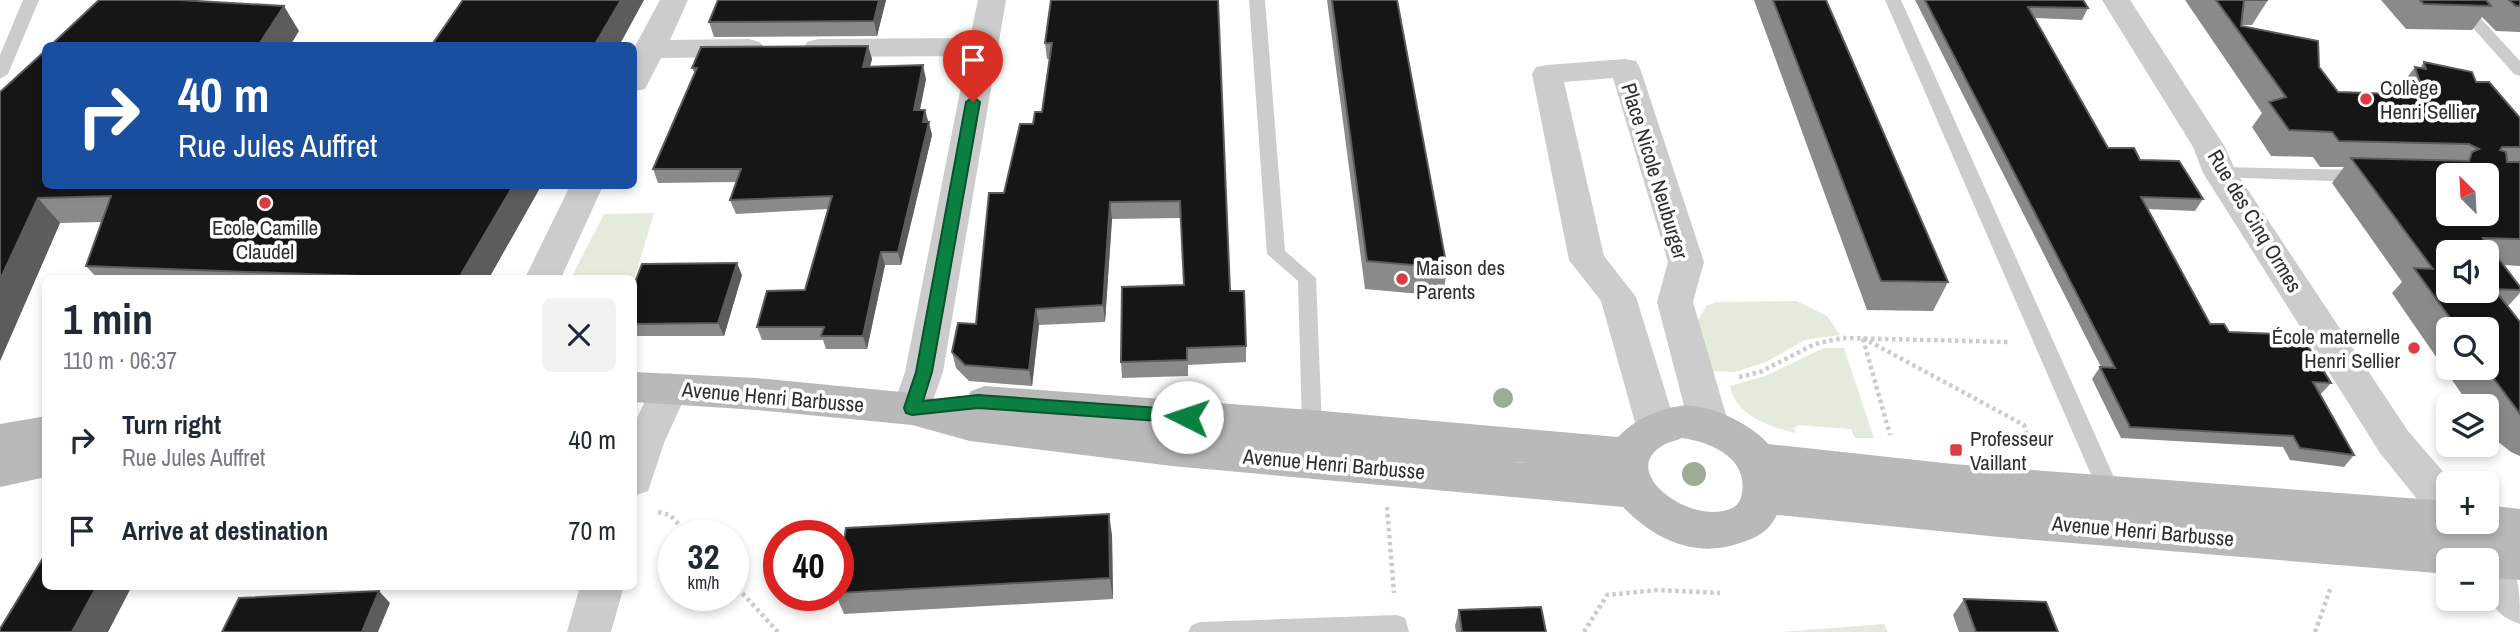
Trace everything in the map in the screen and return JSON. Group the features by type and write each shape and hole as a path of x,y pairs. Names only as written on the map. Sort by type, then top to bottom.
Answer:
{"street":[{"path":"637,75 674,0"},
{"path":"912,408 924,372 992,0"},
{"name":"Rue des Cinq Ormes","path":"2116,0 2209,147 2220,173 2395,442 2436,492"},
{"path":"649,49 983,47"},
{"name":"Place Nicole Neuburger","path":"1639,457 1618,297 1587,260 1547,74 1625,68 1686,262 1675,302 1709,425"},
{"path":"544,275 585,189"},
{"path":"640,494 652,388"},
{"name":"Avenue Henri Barbusse","path":"652,388 912,408 978,401 1312,426 1639,457"},
{"name":"Avenue Henri Barbusse","path":"912,408 970,425 1172,449 1384,468 1639,457"},
{"path":"1681,422 1709,425 1737,439 1762,478 1752,519 1724,530 1689,529 1656,514 1639,457 1681,422"},
{"path":"12,465 42,436"},
{"name":"Avenue Henri Barbusse","path":"1762,478 1902,476 2436,518"},
{"name":"Avenue Henri Barbusse","path":"1762,478 1999,519 2436,556"},
{"path":"2499,525 2520,527"},
{"name":"Avenue Henri Barbusse","path":"2499,560 2520,561"},
{"path":"2499,577 2520,605"},
{"path":"589,632 601,590"}],"lane":[{"path":"0,74 31,0"},
{"path":"1257,0 1276,254 1307,278 1312,426"},
{"path":"1893,0 2110,493"},
{"path":"2456,0 2520,72"},
{"path":"2220,173 2382,177"},
{"path":"1200,632 1397,629"}],"path":[{"path":"1862,338 1902,476"},
{"path":"1862,338 2024,425 2041,488"},
{"path":"1697,383 1760,372 1815,344 1862,338 2043,341"},
{"path":"1384,468 1397,629"},
{"path":"640,494 675,520"},
{"path":"1584,632 1607,595 1657,590 1720,593"},
{"path":"749,600 778,632"}],"shaded area":[{"path":"654,213 635,275 573,275 604,214"},
{"path":"1797,301 1827,316 1840,335 1805,340 1766,362 1735,372 1711,371 1697,323 1706,306 1717,302"},
{"path":"1824,348 1844,348 1874,438 1855,438 1851,429 1799,425 1794,428 1795,433 1755,418 1739,405 1733,396 1730,386 1765,376"},
{"path":"1884,624 1888,632 1782,632"}],"building":[{"path":"99,0 179,0 284,6 261,42 54,42"},
{"path":"463,0 621,0 596,42 434,42"},
{"path":"718,0 879,0 874,21 709,22"},
{"path":"1051,0 1218,0 1230,291 1244,291 1246,346 1187,348 1187,360 1121,362 1122,287 1184,285 1180,201 1110,202 1103,305 1036,309 1029,370 965,365 952,352 958,323 976,324 989,193 1004,193 1020,124 1033,124 1035,112 1042,112 1052,43 1045,43"},
{"path":"1332,0 1397,0 1447,268 1367,261"},
{"path":"1773,0 1826,0 1948,282 1881,281"},
{"path":"1925,0 2083,0 2088,8 2028,7 2108,148 2134,148 2140,160 2179,161 2203,199 2141,197 2210,324 2224,324 2229,332 2301,335 2331,383 2313,382 2354,455 2300,448 2293,436 2130,427 2100,367 2115,368"},
{"path":"2216,0 2244,0 2241,26 2318,41 2319,67 2338,92 2424,95 2415,67 2426,69 2424,62 2472,72 2476,82 2489,82 2520,118 2520,147 2502,147 2500,150 2506,152 2507,162 2520,162 2520,239 2436,240 2436,298 2414,268 2433,269 2351,158 2469,161 2472,152 2479,149 2469,144 2339,141 2332,132 2289,130 2269,102 2286,97"},
{"path":"2420,0 2486,0 2491,6 2424,4"},
{"path":"2509,0 2520,0 2520,6 2516,6"},
{"path":"868,46 863,67 923,65 914,110 925,110 923,122 929,122 898,252 881,252 863,336 821,336 824,327 757,327 767,291 805,290 832,196 730,200 741,169 653,169 697,68 692,68 701,47"},
{"name":"Ecole Camille Claudel","path":"42,54 42,189 511,189 461,275 336,275 86,266 111,196 38,198 0,280 0,92"},
{"path":"2499,259 2520,287 2520,290 2499,289"},
{"path":"737,263 718,323 637,324 637,277 642,264"},
{"path":"2499,295 2520,322 2520,414 2495,380 2499,380 2499,317 2449,317 2439,303 2499,303"},
{"path":"1109,514 1110,578 854,592 854,528"},
{"path":"42,560 42,590 95,590 72,632 0,632"},
{"path":"379,591 362,632 222,632 239,598"},
{"path":"1964,599 2046,602 2058,632 1976,632"},
{"path":"1541,607 1546,632 1462,632 1459,610"}],"place":[{"name":"Collège Henri Sellier","path":"2366,99"},
{"name":"Ecole Camille Claudel","path":"265,203"},
{"name":"Maison des Parents","path":"1402,279"},
{"name":"École maternelle Henri Sellier","path":"2414,348"},
{"name":"Professeur Vaillant","path":"1956,450"}],"route":[{"path":"973,102 924,372 912,408 978,401 1187,417"}]}
